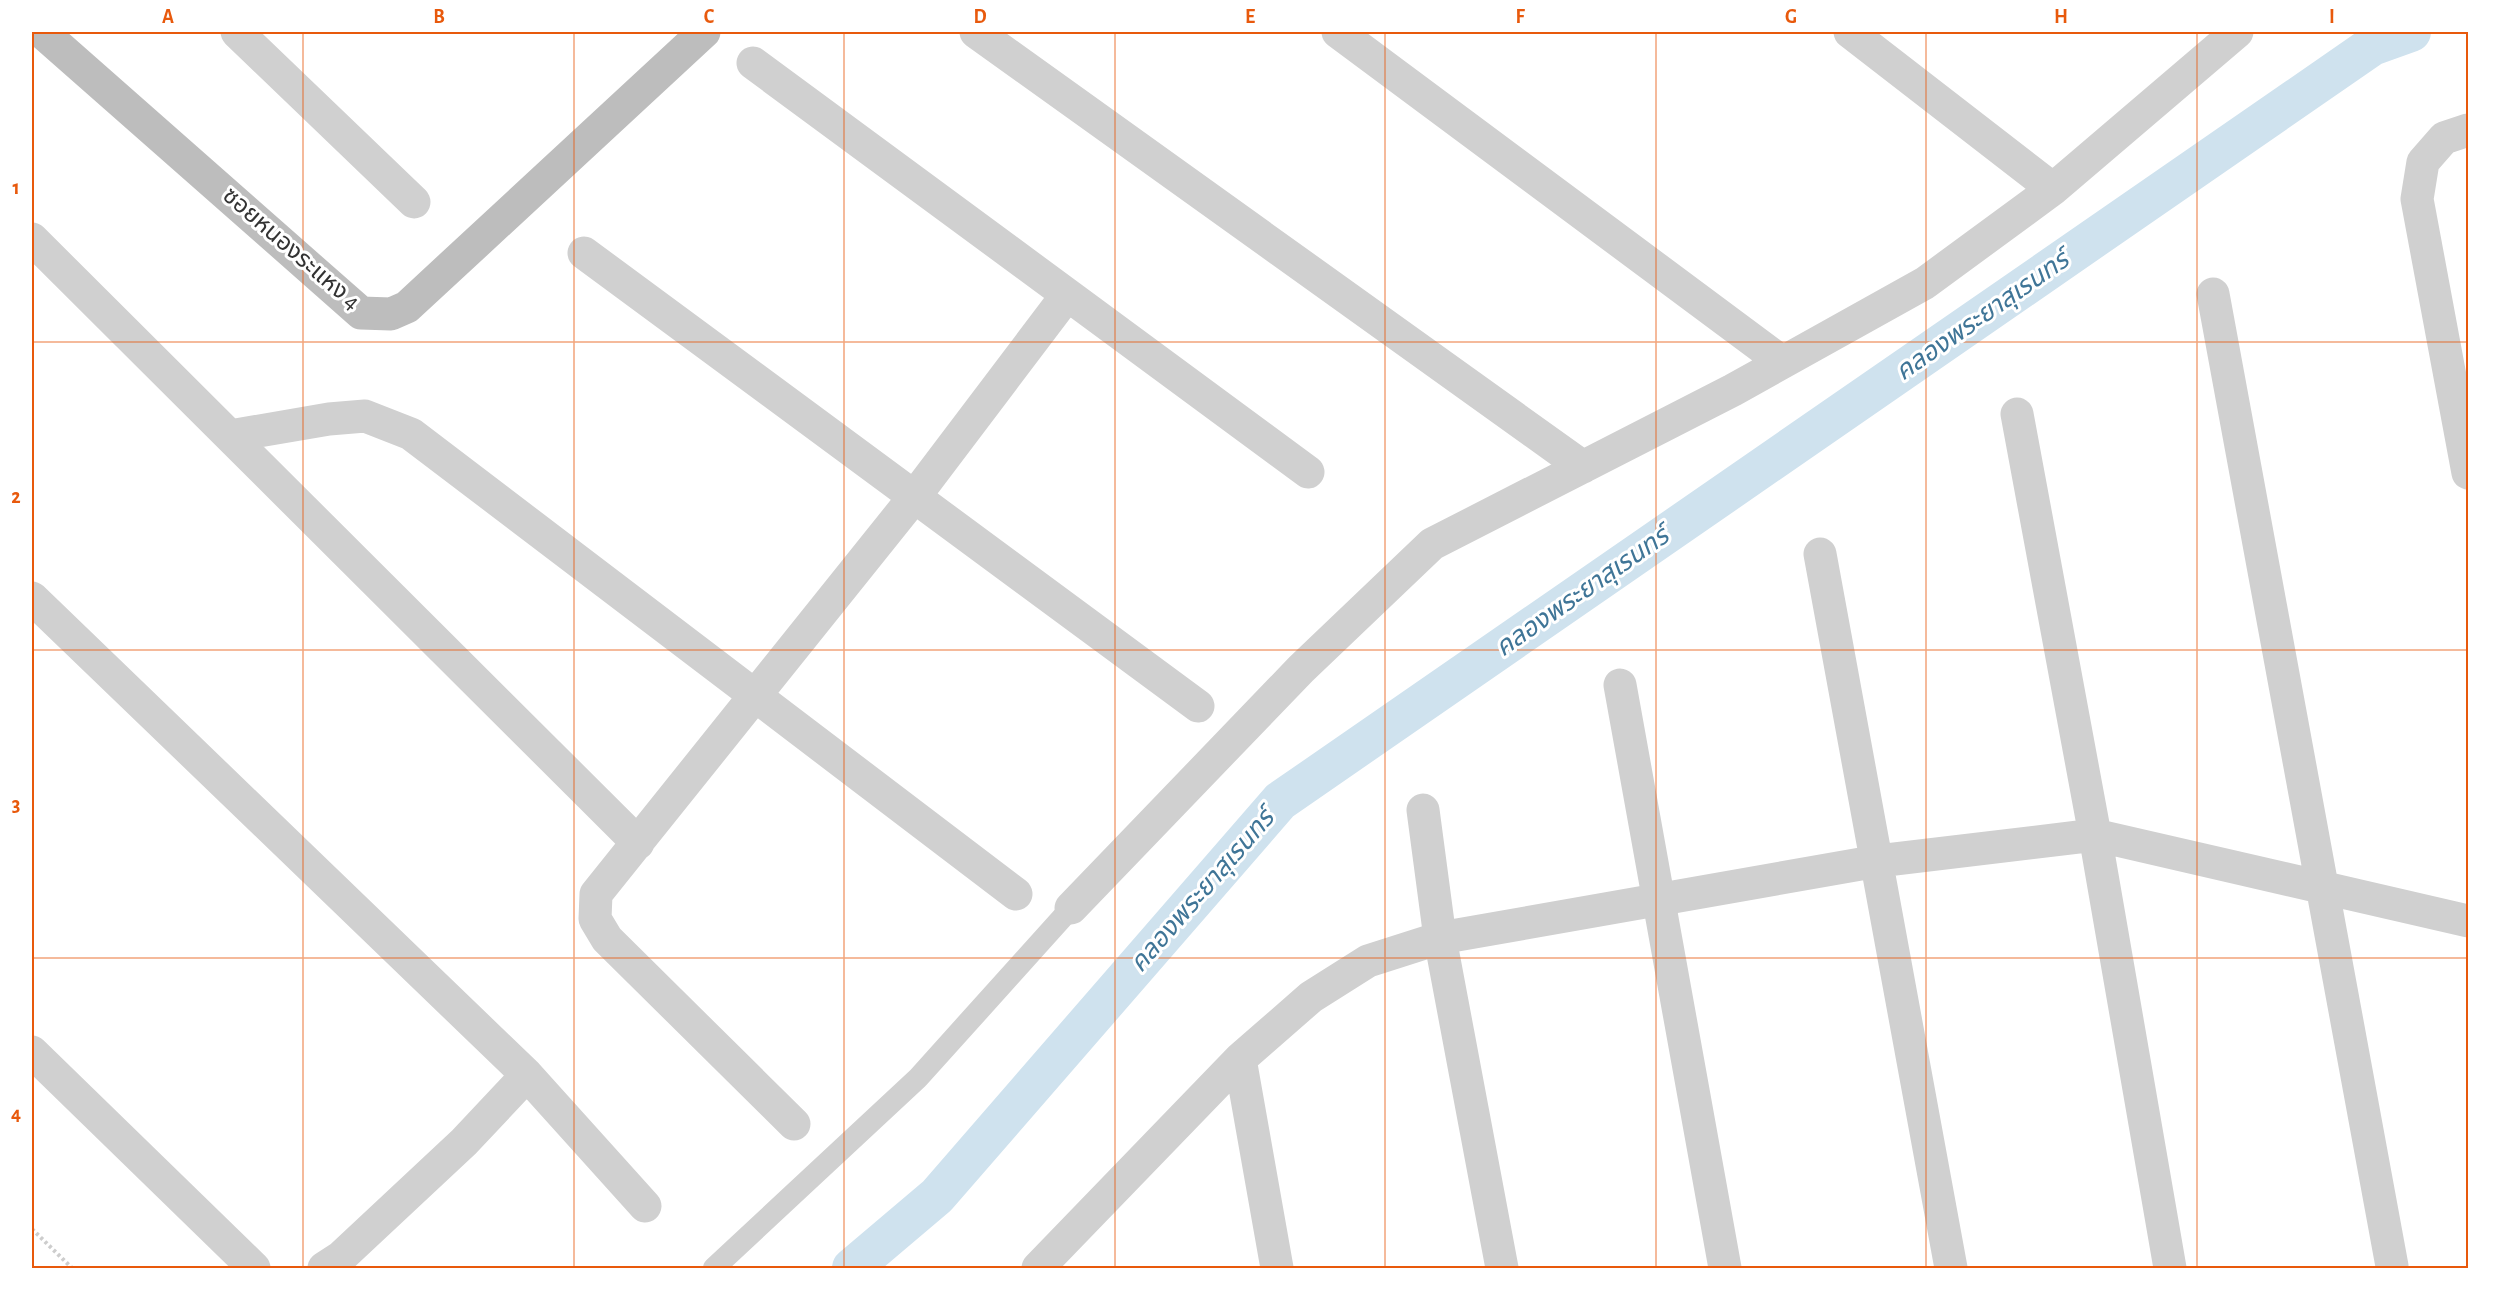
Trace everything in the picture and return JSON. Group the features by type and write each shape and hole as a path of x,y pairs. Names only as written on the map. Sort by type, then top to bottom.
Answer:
{"street":[{"name":"ซอยหนองระแหง 4","path":"42,32 361,313 391,314 407,307 704,32"},
{"path":"237,32 414,202"},
{"path":"976,32 1582,467"},
{"path":"1338,32 1782,363"},
{"path":"1850,32 2052,189"},
{"path":"1071,908 1301,669 1432,544 1782,363 1925,283 2052,189 2237,32"},
{"path":"753,63 1308,472"},
{"path":"2469,130 2444,138 2423,162 2417,199 2469,473"},
{"path":"32,239 638,843"},
{"path":"584,253 1198,706"},
{"path":"2213,294 2392,1266"},
{"path":"794,1124 607,939 595,919 596,894 915,496 1067,295"},
{"path":"2017,414 2095,835 2169,1269"},
{"path":"230,436 329,419 365,416 411,434 1016,894"},
{"path":"1821,554 1951,1269"},
{"path":"32,598 527,1075 645,1206"},
{"path":"1620,685 1725,1269"},
{"path":"1423,810 1440,938 1502,1269"},
{"path":"1049,1264 1240,1059 1311,997 1368,961 1440,938 1878,861 2095,835 2469,921"},
{"path":"32,1052 254,1269"},
{"path":"1240,1059 1277,1269"},
{"path":"324,1269 341,1257 464,1142 527,1075"}],"lane":[{"path":"714,1269 918,1078 1071,908"}],"path":[{"path":"32,1229 72,1269"}],"waterway":[{"name":"คลองพระยาสุเรนทร์","path":"852,1268 937,1196 1280,801 2372,46 2411,32"}]}
